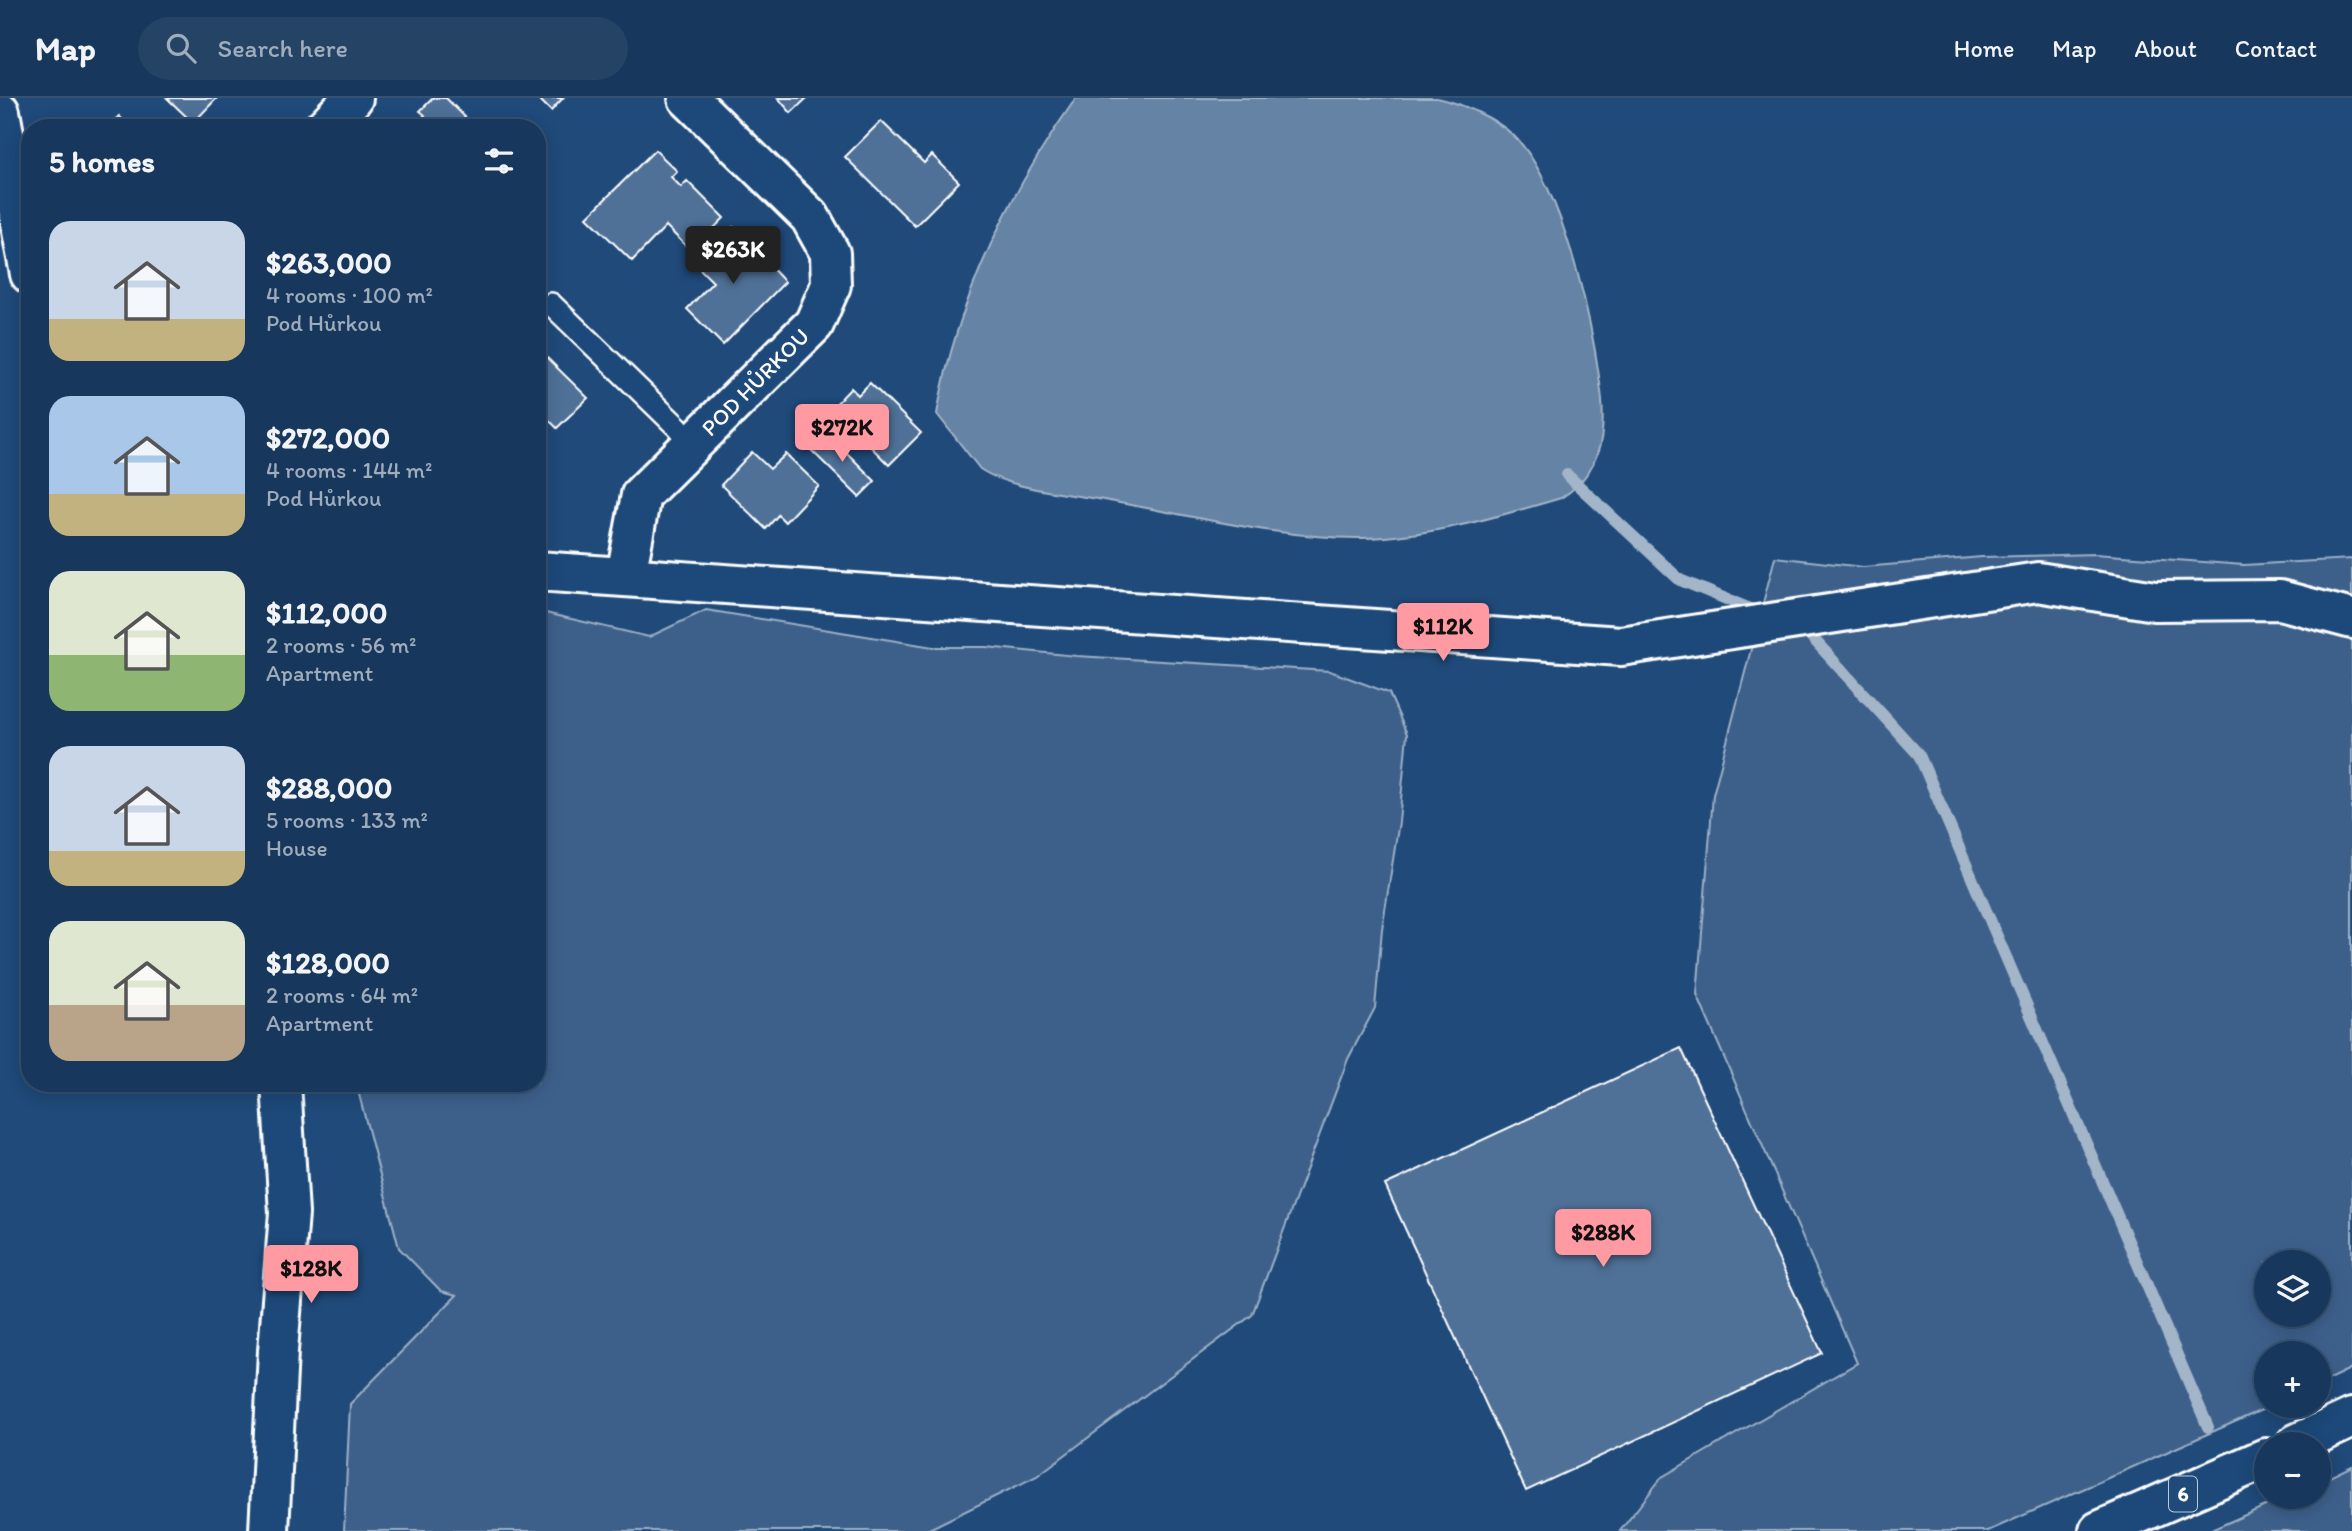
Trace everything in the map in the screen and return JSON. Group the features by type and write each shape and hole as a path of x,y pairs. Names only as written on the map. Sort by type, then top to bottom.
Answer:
{"street":[{"path":"333,119 353,98"},
{"name":"POD HŮRKOU","path":"626,576 641,495 814,324 831,285 830,253 810,217 688,98"},
{"path":"3,125 21,224"},
{"path":"546,572 1621,646 2038,582 2155,601 2280,600 2352,619"},
{"path":"269,1531 278,1351 289,1213 282,1092"},
{"path":"2322,1432 2352,1418"},
{"name":"6","path":"2099,1531 2254,1463"}],"lane":[{"path":"551,304 694,443"}],"shaded area":[{"path":"1076,98 1437,98 1477,112 1506,129 1528,153 1543,177 1566,236 1584,298 1595,351 1603,413 1598,451 1591,468 1579,484 1561,498 1438,530 1362,538 1299,535 1235,525 1025,487 980,469 937,414 946,371 958,329 989,248 1029,171"},
{"path":"2095,554 2244,565 2352,559 2352,1368 2331,1378 2331,1341 2254,1341 2254,1413 1988,1531 1620,1531 1662,1477 1857,1363 1697,995 1713,795 1775,557 1863,567 1982,557"},
{"path":"706,610 933,647 986,647 1077,656 1330,671 1389,693 1407,734 1399,822 1382,929 1375,1008 1348,1059 1252,1315 1037,1476 925,1531 344,1531 350,1404 457,1295 441,1291 399,1248 358,1092 546,1092 546,613 649,637"},
{"path":"2352,1466 2352,1531 2209,1531 2259,1509 2331,1509 2331,1476"}],"building":[{"path":"167,98 217,98 197,119 189,119"},
{"path":"433,98 446,98 466,118 421,119 425,115 420,111"},
{"path":"538,98 563,98 551,111"},
{"path":"778,98 807,98 791,113"},
{"path":"881,121 924,163 932,155 959,182 915,226 845,157"},
{"path":"655,150 677,171 671,177 681,187 687,181 724,218 691,251 666,226 632,261 587,217"},
{"path":"733,227 785,282 723,345 687,309 713,282 696,265"},
{"path":"546,357 588,398 557,428 546,417"},
{"path":"870,383 921,433 889,465 832,408 851,388 858,395"},
{"path":"825,431 875,481 859,497 808,447"},
{"path":"752,452 770,469 786,454 819,486 785,522 778,515 766,529 721,485"},
{"path":"1681,1048 1822,1353 1526,1491 1385,1185"}],"waterway":[{"path":"1567,475 1680,580 1760,613"},
{"path":"1799,629 1808,633 1919,755 2208,1427"}]}
